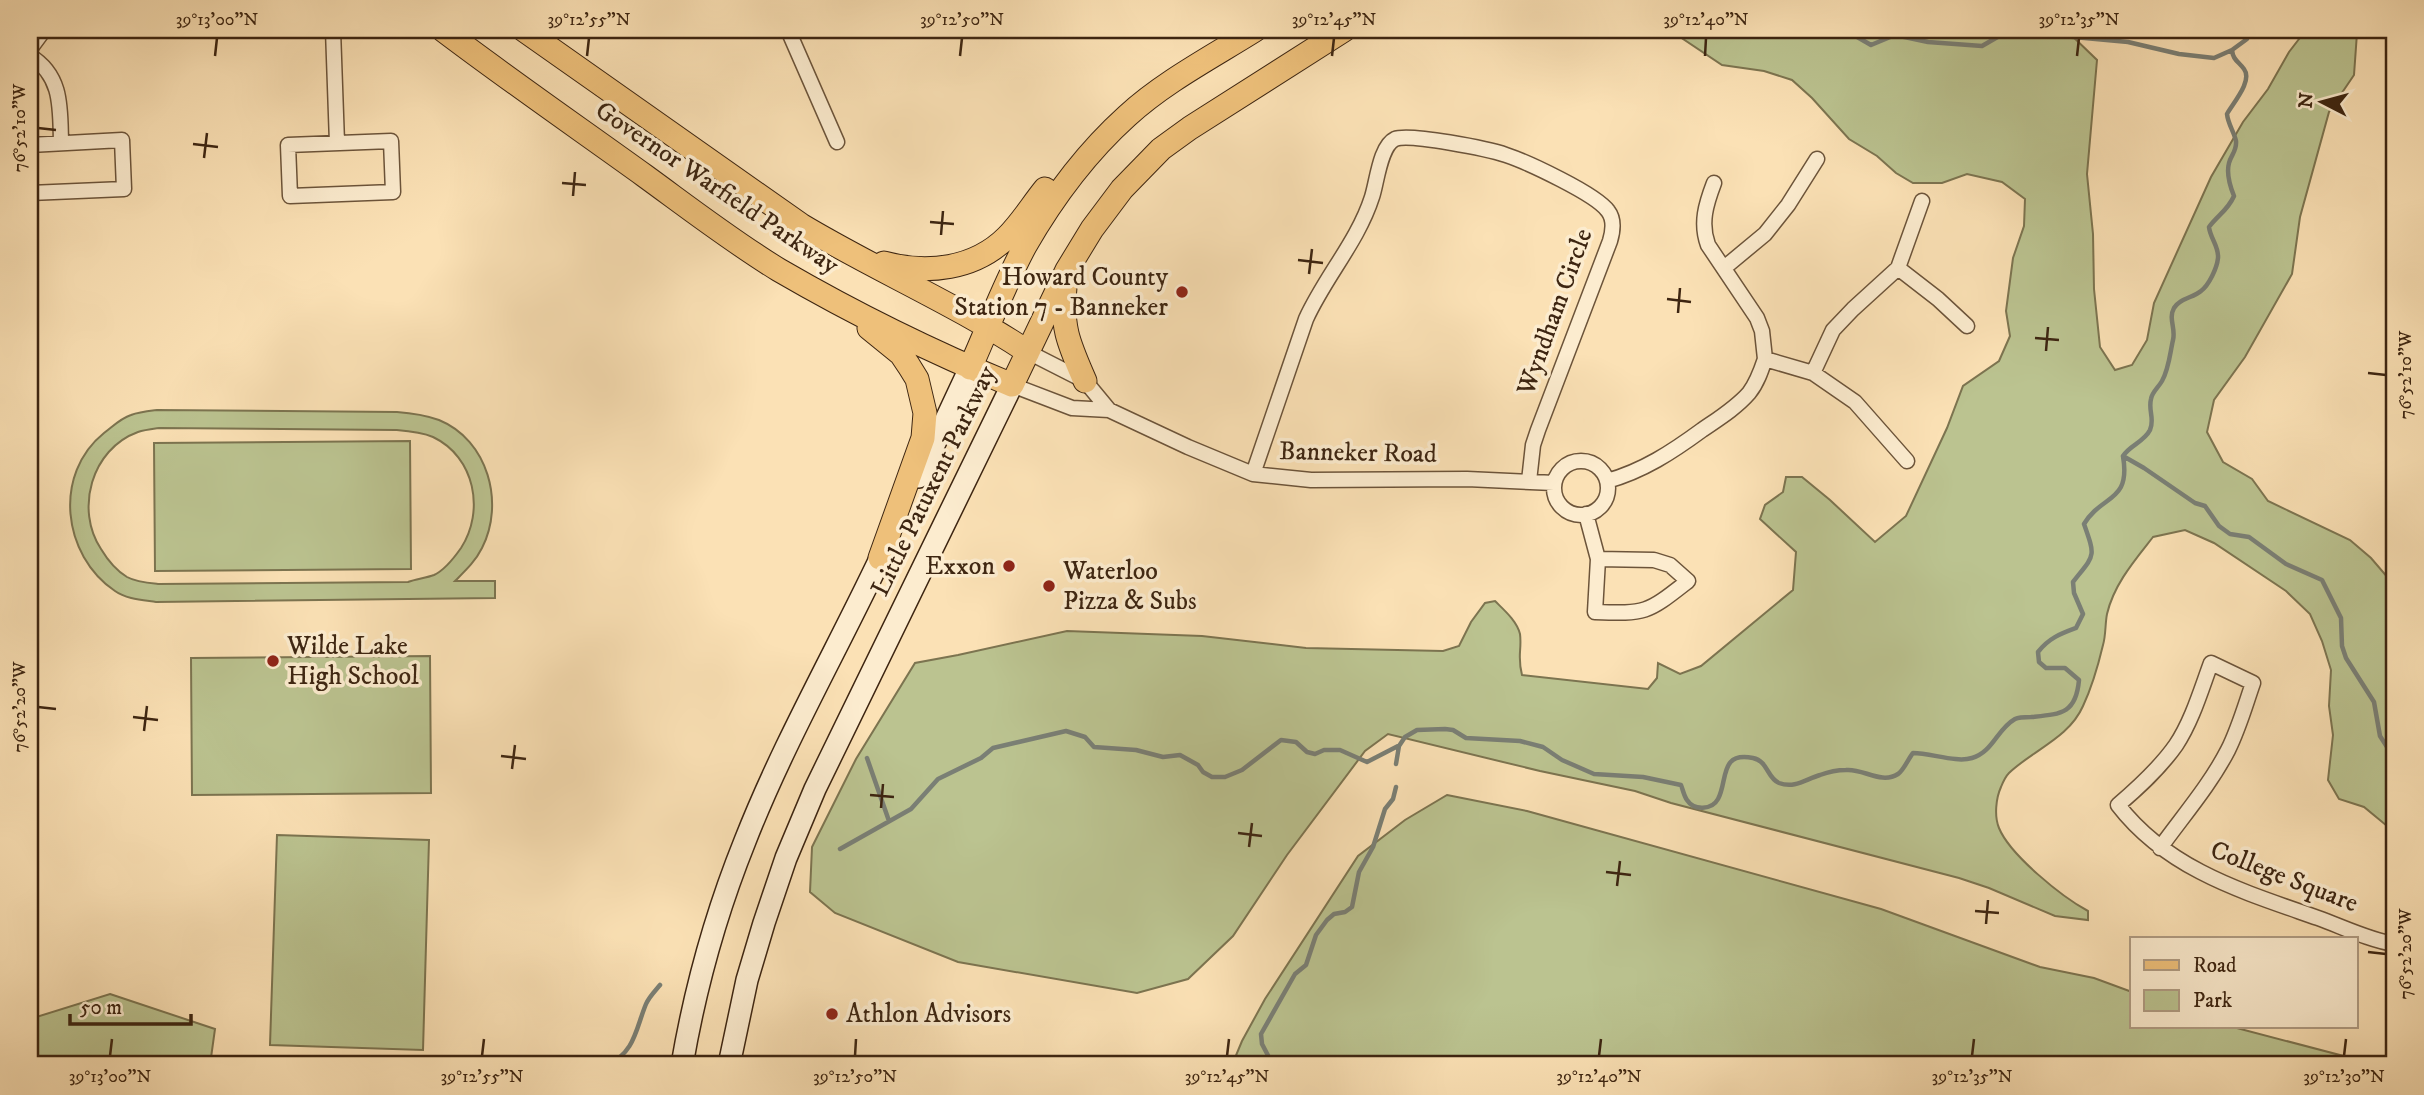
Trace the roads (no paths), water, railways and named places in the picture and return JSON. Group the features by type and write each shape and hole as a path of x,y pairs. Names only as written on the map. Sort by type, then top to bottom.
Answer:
{"main road":[{"name":"Governor Warfield Parkway","path":"443,30 778,268 834,300 970,368 1012,385"},
{"name":"Governor Warfield Parkway","path":"524,30 801,226 847,253 988,326 1028,352"},
{"name":"Little Patuxent Parkway","path":"682,1065 701,973 720,908 745,840 775,771 880,558 1025,247 1054,200 1088,155 1128,115 1167,86 1255,30"},
{"name":"Little Patuxent Parkway","path":"729,1065 747,979 786,859 816,789 1067,270 1092,229 1122,189 1161,149 1246,91 1344,30"},
{"path":"847,253 900,267 926,270 981,257 1012,231 1081,150 1128,115"},
{"path":"1067,270 1062,311 1065,333 1085,381"},
{"path":"834,300 901,354 917,380 925,412 922,438 880,558"}],"street":[{"path":"30,49 44,30"},
{"path":"333,30 337,143"},
{"path":"788,30 837,142"},
{"path":"30,56 45,67 55,82 59,97 61,143"},
{"name":"Wyndham Circle","path":"1253,474 1306,319 1317,295 1364,216 1384,151 1395,139 1414,137 1512,157 1594,198 1610,212 1613,220 1610,241 1533,445 1529,481"},
{"path":"30,145 122,140 124,189 30,193"},
{"path":"391,141 393,192 290,197 288,145 337,143 391,141"},
{"path":"1724,268 1765,234 1788,205 1817,159"},
{"path":"1607,481 1661,459 1726,414 1751,390 1765,359 1762,331 1757,318 1708,245 1704,234 1704,212 1714,183"},
{"path":"1813,373 1833,330 1898,268 1922,201"},
{"path":"1898,268 1938,299 1966,326"},
{"path":"1028,352 1085,381 1109,410"},
{"path":"1765,359 1813,373 1855,402 1906,461"},
{"name":"Banneker Road","path":"1012,385 1072,408 1109,410 1253,474 1311,480 1554,482"},
{"path":"1582,461 1597,466 1607,481 1608,492 1604,502 1596,510 1586,514 1575,514 1563,509 1554,493 1557,474 1571,462 1582,461"},
{"path":"1586,514 1598,559 1595,612 1646,611 1688,581 1670,565 1654,560 1598,559"},
{"name":"College Square","path":"2160,848 2228,751 2253,683 2211,663 2177,744 2158,767 2118,805 2132,823 2160,848 2180,862 2234,888 2394,944"}],"waterway":[{"path":"1845,30 1871,45 1895,35 1928,42 1982,46 2001,35 2041,34 2128,42 2179,54 2214,58 2232,50"},
{"path":"1396,764 1399,746 1405,737 1417,730 1453,730 1466,738 1520,741 1543,747 1562,760 1594,774 1643,777 1681,785 1690,804 1703,808 1715,803 1721,792 1726,769 1735,759 1742,757 1762,762 1775,781 1785,785 1843,770 1892,777 1900,772 1913,753 1972,758 1985,751 2015,719 2059,713 2070,706 2079,680 2065,668 2046,668 2039,662 2038,652 2055,637 2076,628 2083,614 2074,593 2073,582 2086,566 2092,550 2084,524 2091,514 2119,490 2123,482 2123,456 2150,430 2152,397 2164,376 2174,336 2174,308 2204,288 2216,267 2218,254 2209,227 2234,196 2228,171 2236,141 2227,114 2246,80 2244,69 2232,50 2247,39 2248,33 2245,30"},
{"path":"2123,456 2195,503 2205,506 2219,526 2230,534 2249,537 2286,564 2322,580 2341,618 2342,646 2346,658 2374,702 2380,736 2394,753"},
{"path":"840,849 911,809 938,779 981,758 993,748 1066,731 1085,737 1094,747 1136,750 1163,757 1180,755 1212,777 1225,777 1242,770 1281,740 1296,742 1307,752 1315,754 1324,750 1340,750 1367,762 1398,746"},
{"path":"867,758 889,821"},
{"path":"1273,1065 1262,1044 1261,1034 1295,974 1306,965 1316,935 1334,914 1345,912 1352,907 1359,872 1373,847 1385,809 1393,799 1396,787"},
{"path":"607,1065 624,1054 629,1047 647,1001 660,985"}],"place":[{"name":"Howard County Station 7 - Banneker","path":"1182,292"},
{"name":"Exxon","path":"1009,566"},
{"name":"Waterloo Pizza & Subs","path":"1049,586"},
{"name":"Wilde Lake High School","path":"273,661"},
{"name":"Athlon Advisors","path":"832,1014"}]}
